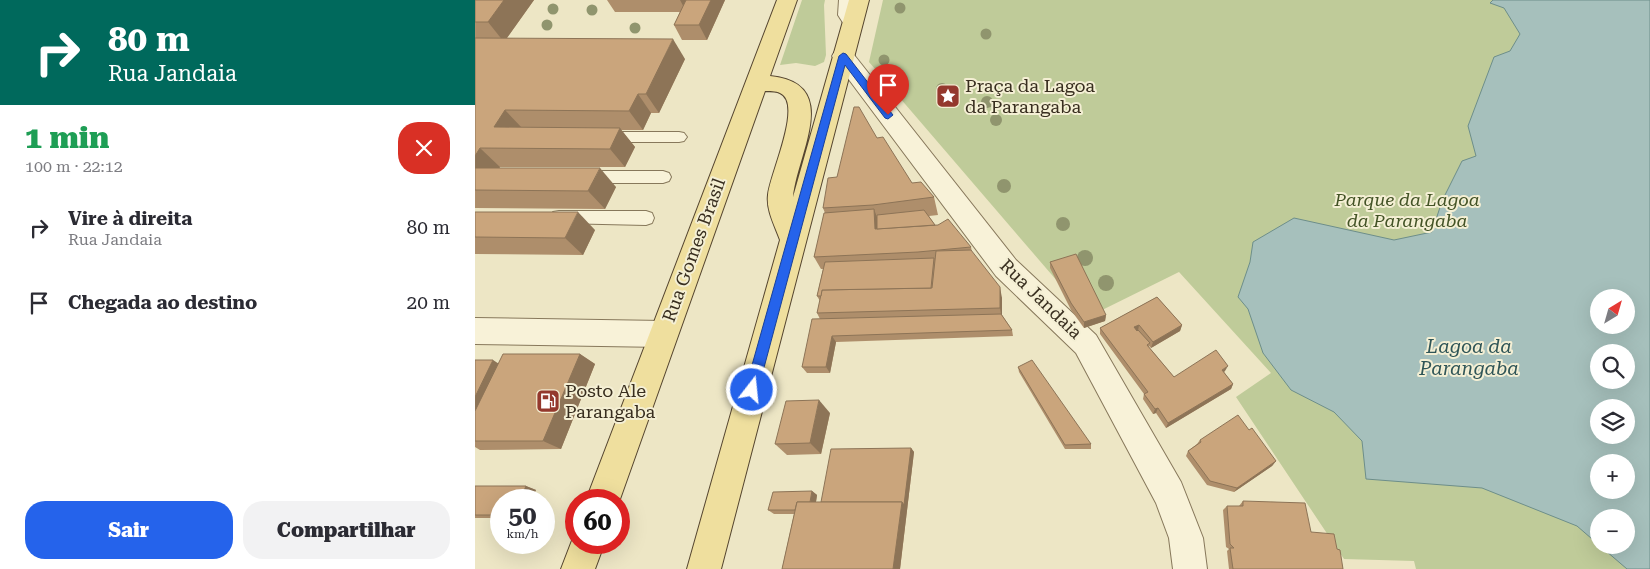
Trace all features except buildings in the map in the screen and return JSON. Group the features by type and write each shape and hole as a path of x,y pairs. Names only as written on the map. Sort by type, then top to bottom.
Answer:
{"main road":[{"name":"Rua Gomes Brasil","path":"607,489 787,0"},
{"path":"704,569 859,0"},
{"path":"756,82 789,87 797,95 801,106 799,123 779,197 794,241"},
{"path":"578,569 584,554"}],"street":[{"name":"Rua Jandaia","path":"843,56 1006,268 1086,344 1169,494 1186,538 1190,569"},
{"path":"475,330 663,334"}],"lane":[{"path":"845,0 845,16 852,26"},
{"path":"594,137 679,137"},
{"path":"563,177 663,177"},
{"path":"541,217 646,218"}],"green space":[{"path":"802,0 825,0 826,55 824,62 815,66 796,63 780,65"},
{"name":"Parque da Lagoa da Parangaba","path":"883,0 1650,0 1650,569 1416,569 1414,561 1344,559 1236,397 1271,373 1179,272 1088,317 869,62"}],"water":[{"name":"Lagoa da Parangaba","path":"1493,0 1650,0 1650,569 1627,569 1610,554 1635,554 1635,509 1590,509 1590,537 1577,526 1482,488 1366,479 1362,441 1334,412 1291,390 1263,353 1248,309 1238,297 1250,262 1253,242 1294,218 1394,240 1432,232 1442,201 1462,161 1476,156 1468,126 1494,57 1510,51 1520,34 1504,8 1490,3"}],"place":[{"name":"Praça da Lagoa da Parangaba","path":"948,96"},
{"name":"Posto Ale Parangaba","path":"548,401"}],"route":[{"path":"752,390 843,56 888,115"}]}
